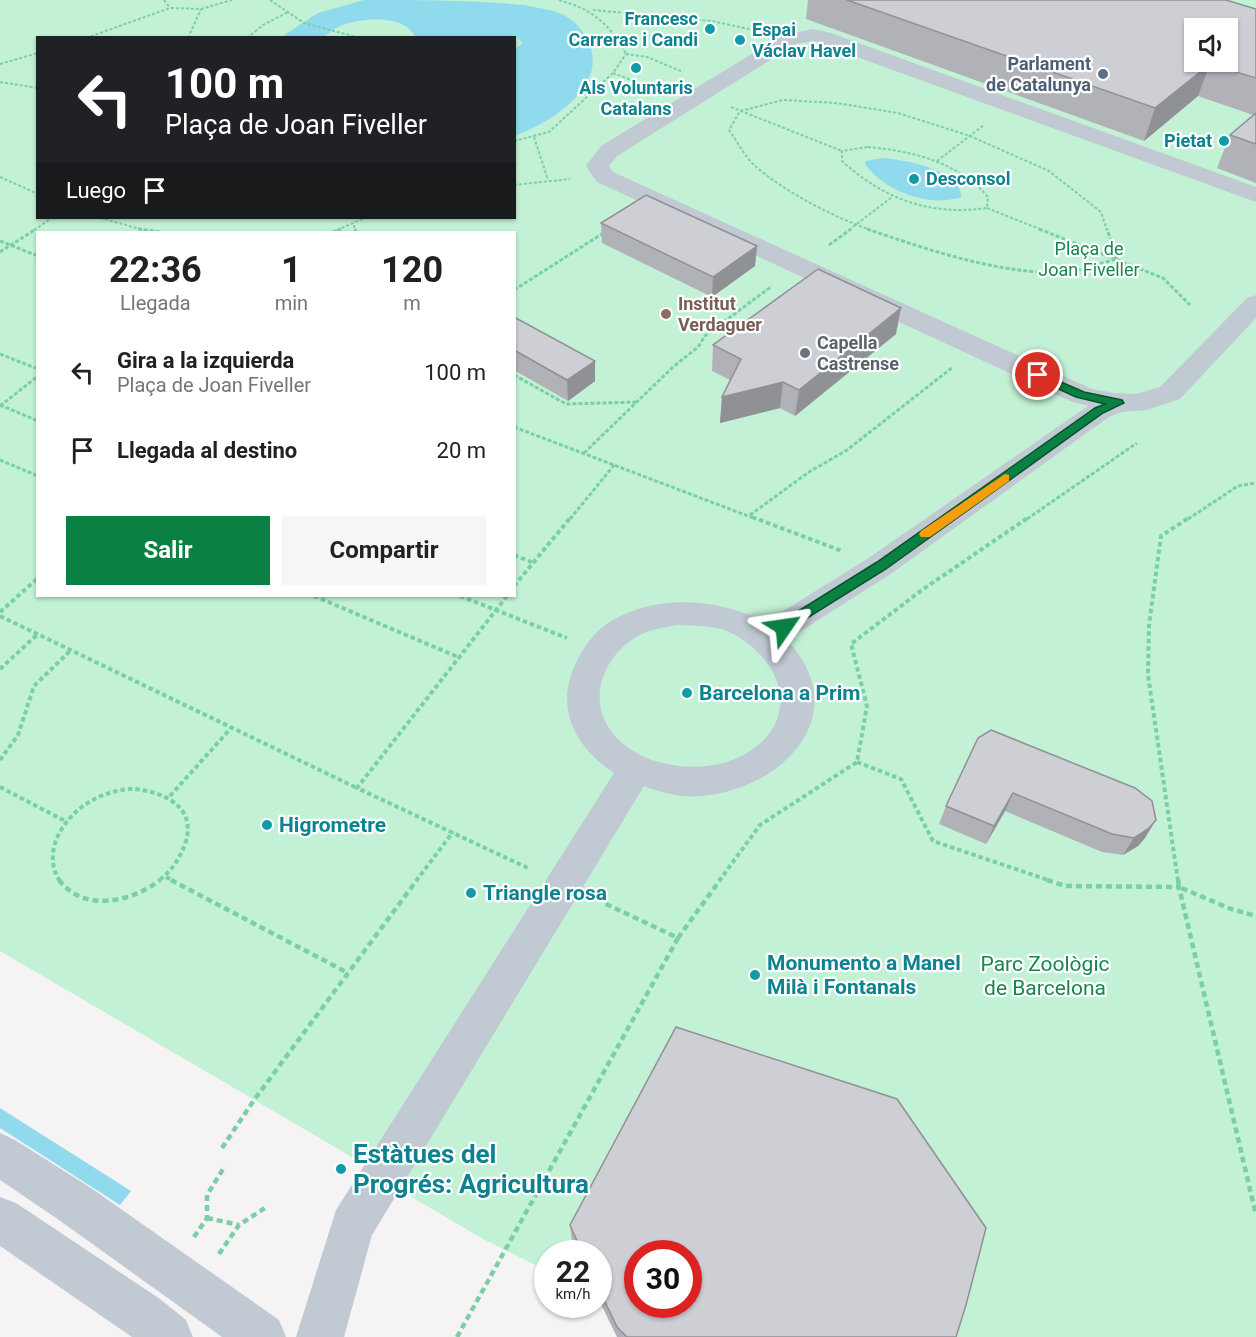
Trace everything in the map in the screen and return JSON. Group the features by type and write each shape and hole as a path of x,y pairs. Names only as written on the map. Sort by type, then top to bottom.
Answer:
{"street":[{"path":"1256,195 824,37 800,36 784,43 609,151 597,166 605,177 1080,395 1118,403 1153,401 1170,393 1256,303"},
{"path":"766,638 881,565 1099,411 1118,403"},
{"path":"677,613 709,614 740,623 766,638 786,659 796,684 798,711 788,737 767,759 738,775 704,783 668,781 635,770 608,752 590,728 582,701 585,675 598,651 619,632 646,619 677,613"},
{"path":"320,1337 352,1226 635,770"},
{"path":"0,1155 75,1204 262,1337"},
{"path":"0,1219 143,1316 169,1337"}],"path":[{"path":"164,0 170,8"},
{"path":"92,36 170,8 201,9 232,0"},
{"path":"270,0 304,23 352,36"},
{"path":"559,0 593,10 727,23 746,27 784,43"},
{"path":"189,36 201,9"},
{"path":"593,10 610,25 626,54"},
{"path":"249,36 262,25 288,12"},
{"path":"0,64 36,54"},
{"path":"516,141 549,132 613,72 626,54"},
{"path":"626,54 647,57 687,73"},
{"path":"613,72 659,91"},
{"path":"0,82 36,88"},
{"path":"783,100 836,103 898,113 970,136 1049,171 1101,212 1117,259 1061,273 991,266 936,252 856,225 783,187 752,163 729,130 740,111 783,100"},
{"path":"937,161 1011,105"},
{"path":"730,106 842,151 868,147 898,150 937,161 976,183 988,197 987,208"},
{"path":"534,137 548,180"},
{"path":"842,151 842,161 866,183 892,196 943,210 969,212 987,208 1163,278 1190,305"},
{"path":"0,177 36,193"},
{"path":"516,186 548,180 605,177"},
{"path":"829,244 892,196"},
{"path":"516,289 655,200"},
{"path":"0,252 50,219"},
{"path":"104,219 147,231"},
{"path":"336,231 363,219"},
{"path":"354,225 356,231"},
{"path":"0,242 36,255"},
{"path":"584,453 674,366 698,347 705,336 778,282"},
{"path":"750,515 809,472 847,450 944,375 974,346"},
{"path":"0,354 36,368"},
{"path":"516,376 566,404 638,402"},
{"path":"36,378 0,406 36,421"},
{"path":"516,428 848,553"},
{"path":"457,1337 678,938 760,825 857,762 867,706 851,644 922,590 1137,443"},
{"path":"0,460 36,475"},
{"path":"516,584 616,464"},
{"path":"1256,483 1238,486 1161,536 1149,625 1148,675 1179,887 1256,1215"},
{"path":"516,556 534,563"},
{"path":"36,580 0,614 357,788 531,869"},
{"path":"316,597 458,657"},
{"path":"462,597 598,651"},
{"path":"357,788 506,597"},
{"path":"0,669 38,634"},
{"path":"0,760 20,735 24,710 32,689 71,650"},
{"path":"170,796 231,727"},
{"path":"857,762 901,779 933,841 1065,886 1179,887 1231,909 1256,916"},
{"path":"0,787 67,822"},
{"path":"132,788 153,789 170,796 182,808 188,824 188,842 180,860 166,877 146,891 123,900 99,902 78,897 62,886 54,871 53,852 59,833 67,822 90,801 111,792 132,788"},
{"path":"222,1148 453,832"},
{"path":"166,877 348,973"},
{"path":"604,903 678,938"},
{"path":"188,1247 207,1218 207,1195 225,1166"},
{"path":"214,1262 239,1225 265,1208"},
{"path":"207,1218 239,1225"}],"green space":[{"path":"0,0 1256,0 1256,1337 949,1337 675,1047 573,1240 534,1240 534,1264 483,1239 415,1199 340,1150 0,951"}],"water":[{"path":"364,0 424,0 524,5 555,11 571,20 587,38 593,65 586,84 570,104 537,126 516,136 516,48 523,43 516,36 414,36 402,24 393,21 371,20 340,26 324,36 283,36 318,13"},
{"path":"882,158 916,164 942,173 959,188 961,197 936,200 908,195 884,182 865,164 866,161"},
{"path":"0,1108 131,1191 120,1205 0,1128"}],"building":[{"path":"847,0 1226,0 1256,9 1256,78 1236,72 1238,18 1184,18 1184,72 1200,72 1155,108"},
{"path":"1256,113 1256,144 1230,135"},
{"path":"646,195 757,246 713,277 601,223"},
{"name":"Capella Castrense","path":"818,269 901,308 799,390 783,382 722,397 741,359 713,345"},
{"path":"516,318 595,361 567,380 516,351"},
{"path":"991,730 1135,788 1152,801 1156,820 1134,838 1112,834 1013,793 994,826 946,806 978,738"},
{"path":"676,1027 897,1099 986,1228 956,1337 627,1337 617,1327 612,1316 612,1240 577,1240 570,1225"}],"slow traffic":[{"path":"925,534 1005,478"}],"place":[{"name":"Francesc Carreras i Candi","path":"710,29"},
{"name":"Espai Václav Havel","path":"740,40"},
{"name":"Als Voluntaris Catalans","path":"636,68"},
{"name":"Parlament de Catalunya","path":"1103,74"},
{"name":"Pietat","path":"1224,141"},
{"name":"Desconsol","path":"914,179"},
{"name":"Institut Verdaguer","path":"666,314"},
{"name":"Capella Castrense","path":"805,353"},
{"name":"Barcelona a Prim","path":"687,693"},
{"name":"Higrometre","path":"267,825"},
{"name":"Triangle rosa","path":"471,893"},
{"name":"Monumento a Manel Milà i Fontanals","path":"755,975"},
{"name":"Estàtues del Progrés: Agricultura","path":"341,1169"}],"route":[{"path":"784,627 881,565 1099,411 1118,403 1080,395 1038,375"}],"park label":[{"name":"Plaça de Joan Fiveller","path":"1089,259"},
{"name":"Parc Zoològic de Barcelona","path":"1045,976"}]}
